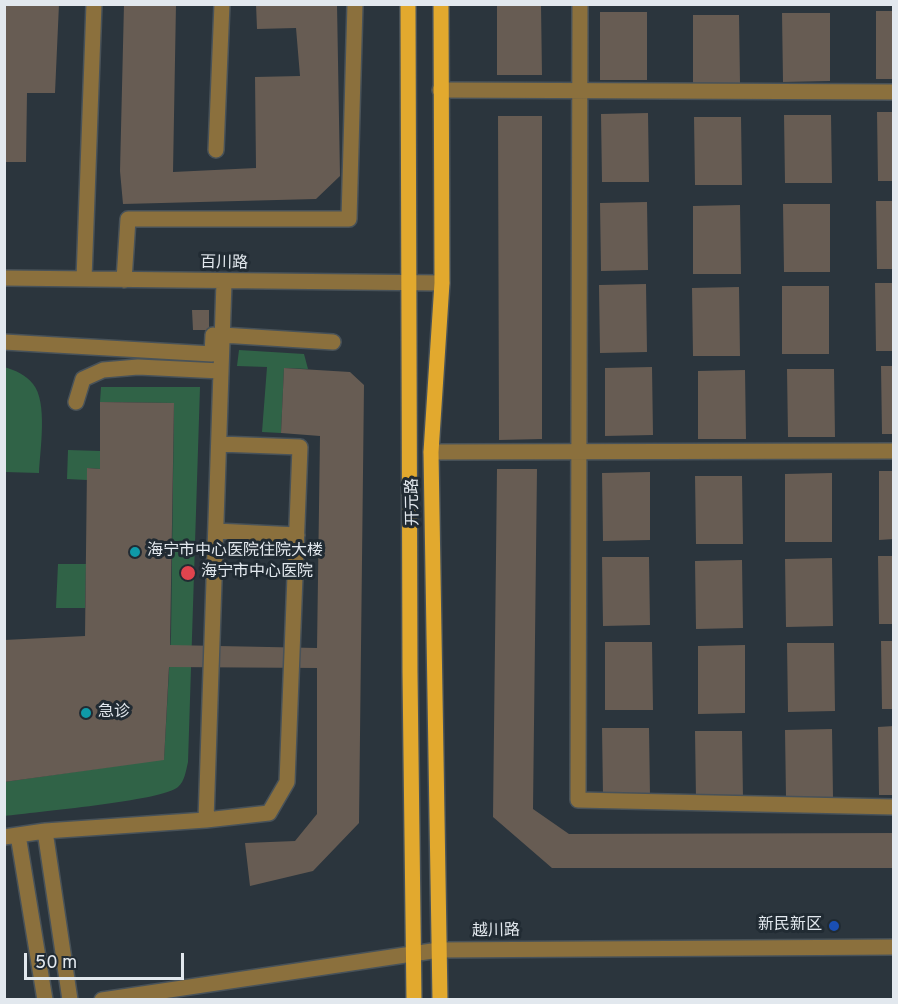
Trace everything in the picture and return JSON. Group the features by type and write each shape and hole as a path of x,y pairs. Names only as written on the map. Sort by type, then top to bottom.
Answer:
{"main road":[{"name":"开元路","path":"408,4 410,673 414,999"},
{"name":"开元路","path":"440,999 431,452 442,283 441,4"}],"street":[{"path":"84,279 94,4"},
{"path":"216,150 222,4"},
{"path":"124,280 128,219 349,219 355,4"},
{"path":"580,4 578,800 894,807"},
{"path":"440,90 894,92"},
{"name":"百川路","path":"4,278 442,283"},
{"path":"206,820 222,335 219,282"},
{"path":"4,342 212,354 219,282"},
{"path":"222,335 333,342"},
{"path":"76,402 82,379 103,370 138,367 221,371"},
{"path":"45,999 11,836 45,831 206,820 269,813 287,782 300,447 219,444"},
{"path":"431,452 894,451"},
{"path":"216,531 297,535"},
{"path":"45,831 69,999"},
{"name":"越川路","path":"102,999 439,950 894,946"}],"green space":[{"path":"239,350 304,354 308,369 284,368 281,433 262,432 267,367 237,366"},
{"path":"4,367 27,378 38,392 42,414 39,473 5,472"},
{"path":"101,387 200,387 187,768 184,779 178,787 149,797 5,816 4,782 164,759 171,636 174,403 100,402"},
{"path":"68,450 100,451 100,469 87,468 87,480 67,479"},
{"path":"58,564 86,564 85,608 56,608"}],"building":[{"path":"4,4 59,4 55,93 27,93 26,162 4,162"},
{"path":"124,4 176,4 173,172 256,168 255,77 300,76 296,28 257,29 256,4 337,4 340,176 316,199 123,204 120,171"},
{"path":"497,5 541,5 542,75 497,75"},
{"path":"876,11 894,11 894,79 876,79"},
{"path":"600,12 647,12 647,80 600,80"},
{"path":"782,13 830,13 830,81 783,82"},
{"path":"693,15 739,15 740,83 693,84"},
{"path":"877,112 894,112 894,181 878,181"},
{"path":"648,113 649,182 602,182 601,114"},
{"path":"784,115 831,115 832,183 785,183"},
{"path":"498,116 542,116 542,439 499,440"},
{"path":"694,117 741,117 742,185 695,185"},
{"path":"876,201 894,201 894,269 877,269"},
{"path":"647,202 648,270 601,271 600,203"},
{"path":"783,204 830,204 830,272 784,272"},
{"path":"740,205 741,274 693,274 693,206"},
{"path":"875,283 894,283 894,351 876,351"},
{"path":"646,284 647,352 600,353 599,285"},
{"path":"782,286 829,286 829,354 782,354"},
{"path":"739,287 740,356 693,356 692,288"},
{"path":"192,310 209,310 209,330 193,330"},
{"path":"881,366 894,366 894,434 882,434"},
{"path":"652,367 653,435 605,436 605,368"},
{"path":"284,368 350,372 364,385 359,823 313,871 250,886 245,843 295,841 317,814 317,668 169,667 164,760 4,782 4,640 85,636 87,468 100,469 100,402 174,403 170,645 317,648 320,436 281,433"},
{"path":"787,369 834,369 835,437 788,437"},
{"path":"745,370 746,439 698,439 698,371"},
{"path":"497,469 537,469 533,809 569,834 894,833 894,868 552,868 493,817"},
{"path":"879,471 894,471 894,539 879,540"},
{"path":"650,472 650,540 603,541 602,473"},
{"path":"832,473 832,542 785,542 785,474"},
{"path":"695,476 742,476 743,544 696,544"},
{"path":"878,556 894,556 894,624 879,624"},
{"path":"602,557 649,557 650,625 603,626"},
{"path":"832,558 833,626 786,627 785,559"},
{"path":"742,560 743,628 696,629 695,561"},
{"path":"881,641 894,641 894,709 882,709"},
{"path":"605,642 652,642 653,710 605,710"},
{"path":"787,643 834,643 835,711 788,712"},
{"path":"745,645 745,713 698,714 698,646"},
{"path":"894,726 894,795 879,795 878,727"},
{"path":"602,728 649,728 650,796 603,796"},
{"path":"832,729 833,797 786,798 785,730"},
{"path":"695,731 742,731 743,799 696,800"}],"place":[{"name":"海宁市中心医院住院大楼","path":"135,552"},
{"name":"海宁市中心医院","path":"188,573"},
{"name":"急诊","path":"86,713"},
{"name":"新民新区","path":"834,926"}]}
